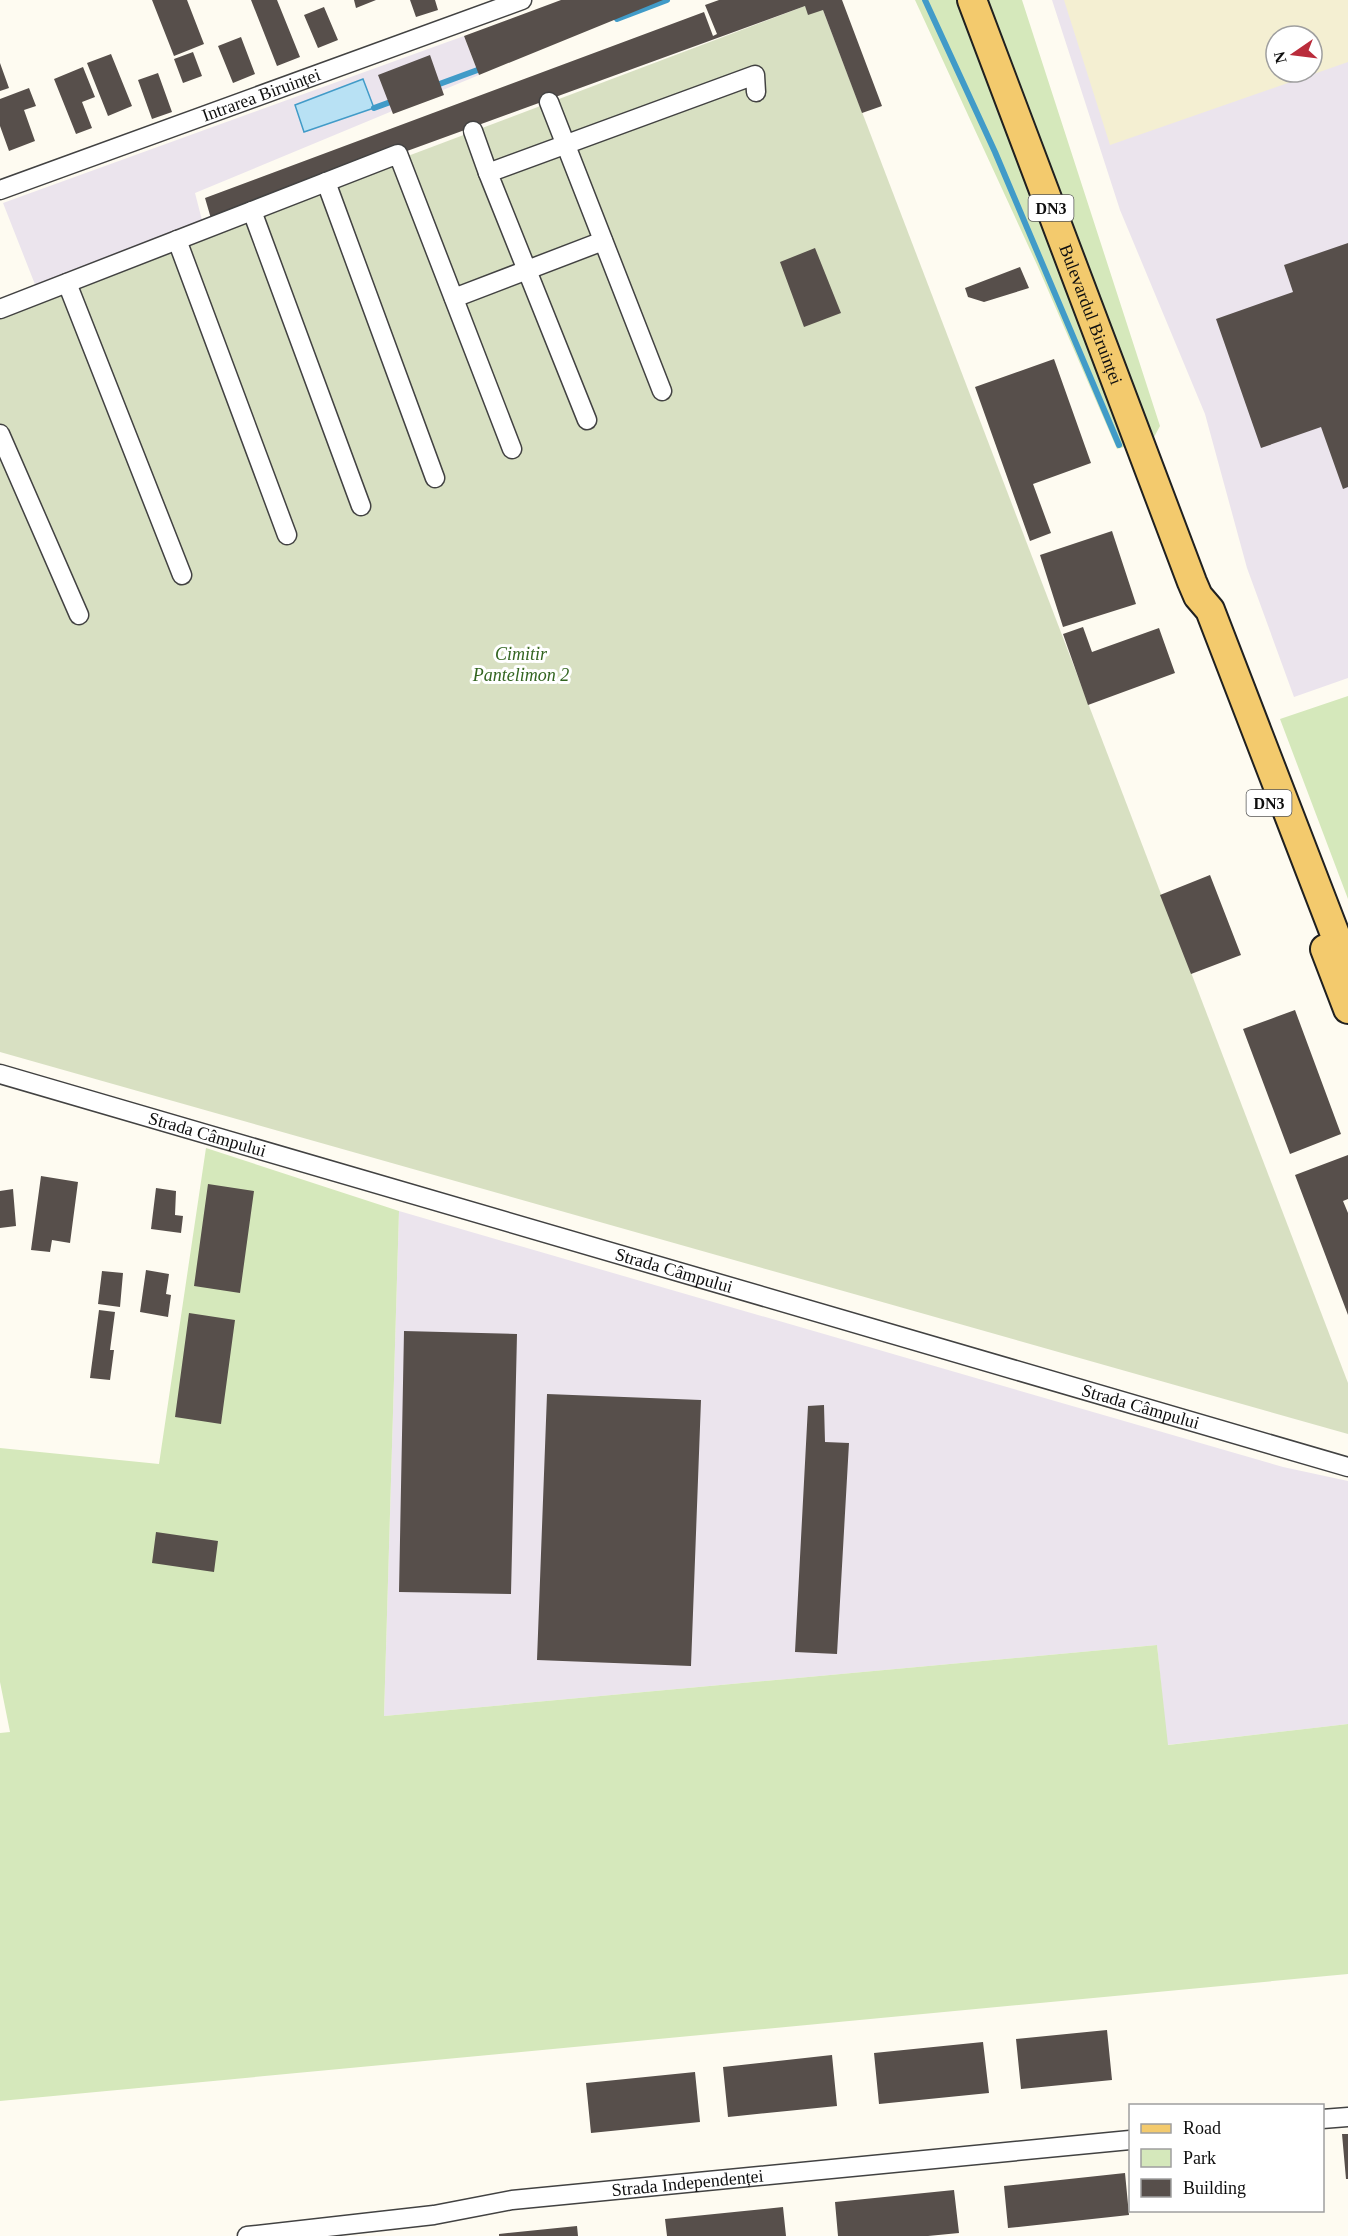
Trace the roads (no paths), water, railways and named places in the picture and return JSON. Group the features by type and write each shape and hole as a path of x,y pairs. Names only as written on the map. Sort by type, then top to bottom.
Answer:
{"main road":[{"name":"Bulevardul Biruinței","path":"972,0 1198,596 1210,610 1348,968"},
{"name":"Bulevardul Biruinței","path":"1198,596 1197,614 1348,1009"}],"street":[{"name":"Intrarea Biruinței","path":"0,190 522,0"},
{"path":"488,173 755,75 756,93"},
{"path":"549,102 662,391"},
{"path":"473,131 587,420"},
{"path":"0,309 398,154 512,449"},
{"path":"326,182 435,478"},
{"path":"252,211 362,506"},
{"path":"177,240 287,535"},
{"path":"454,298 603,241"},
{"path":"67,283 182,575"},
{"path":"0,434 79,615"},
{"name":"Strada Câmpului","path":"0,1074 1348,1467"},
{"path":"1324,2119 1348,2117"},
{"name":"Strada Independenței","path":"247,2236 434,2215 512,2200 1129,2140"}],"water":[{"path":"363,79 374,108 304,132 295,105"}],"waterway":[{"path":"617,19 667,0"},
{"path":"925,0 995,152 1119,445"},
{"path":"434,86 483,68"},
{"path":"374,108 396,100"}],"park label":[{"name":"Cimitir Pantelimon 2","path":"521,664"}]}
